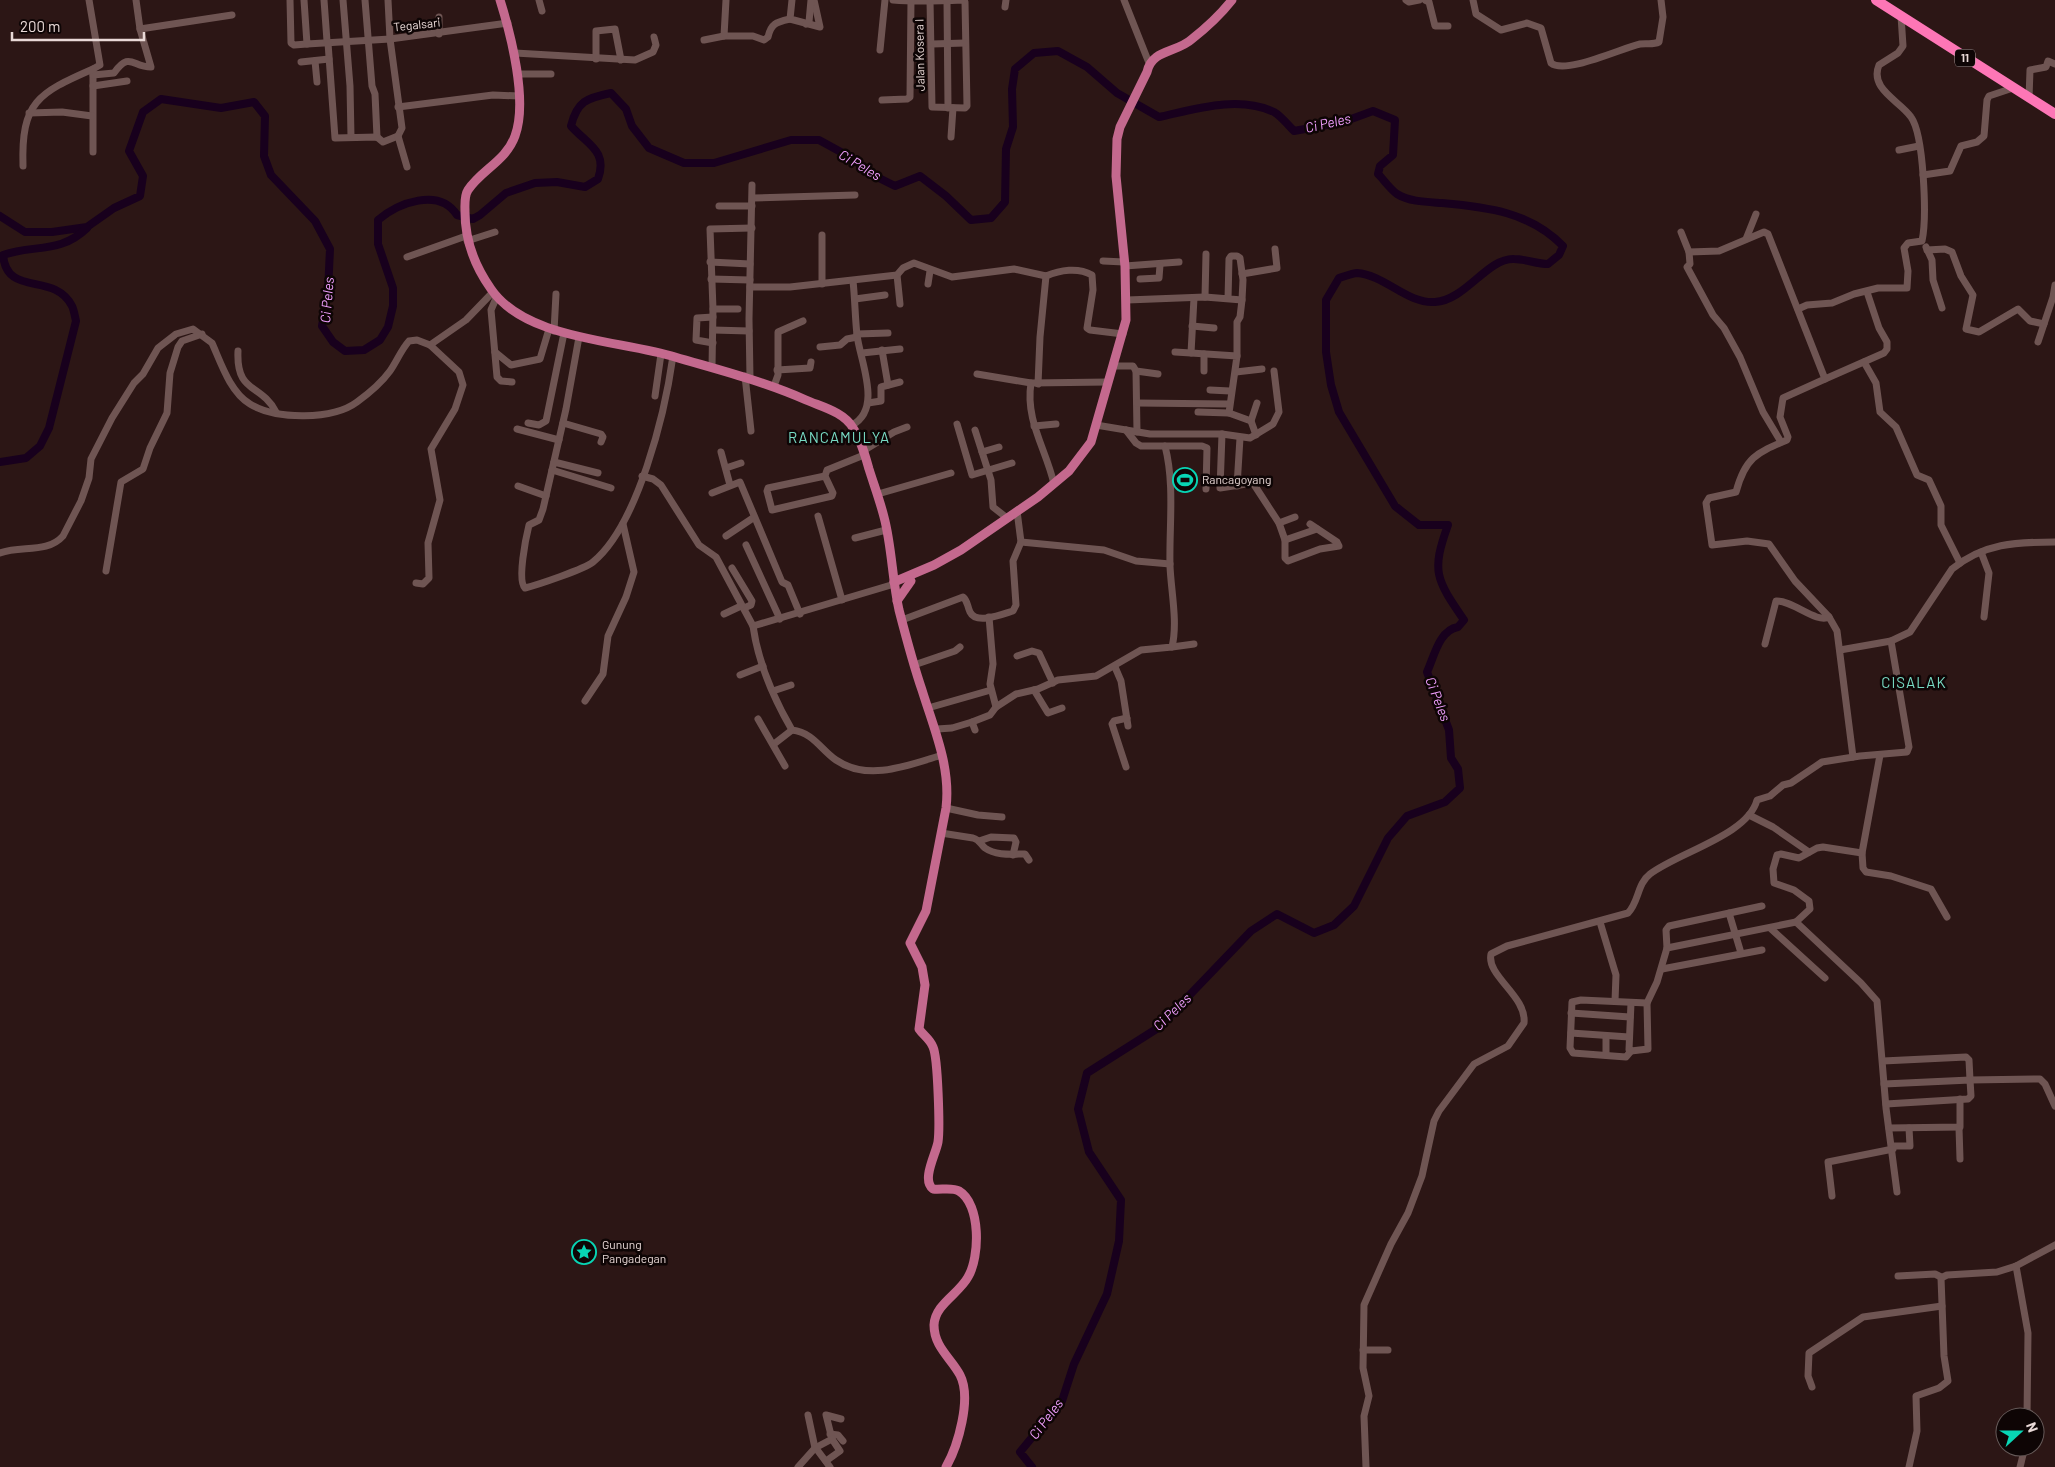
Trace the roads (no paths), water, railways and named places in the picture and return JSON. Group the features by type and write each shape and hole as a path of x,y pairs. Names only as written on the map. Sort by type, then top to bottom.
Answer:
{"highway":[{"name":"11","path":"1876,0 2055,114"}],"main road":[{"path":"500,0 515,53 518,96 516,134 511,145 468,190 465,206 466,235 477,267 495,294 515,311 551,330 673,356 748,377 833,411 852,425 878,494 886,530 897,601 914,665 937,729 948,792 926,911 910,943 922,967 926,986 919,1029 933,1045 936,1066 938,1141 929,1181 931,1189 957,1190 966,1198 974,1216 976,1245 969,1276 964,1284 938,1310 935,1319 934,1328 939,1343 960,1376 964,1387 959,1435 955,1449 946,1467"},
{"path":"894,585 934,565 1017,511 1069,471 1088,447 1126,320 1127,300 1115,153 1120,128 1148,67 1158,55 1192,39 1232,0"},
{"path":"892,568 898,574 910,578"},
{"path":"897,601 910,578"}],"street":[{"path":"23,166 24,131 29,113 43,95 54,88 93,72 99,66 88,0"},
{"path":"93,72 114,73 120,63 125,61 152,66 140,28 136,0"},
{"path":"290,0 291,43 294,45 307,44 304,0"},
{"path":"324,0 333,136 335,138 377,137 383,142 402,133 390,39 388,0"},
{"path":"343,0 352,137"},
{"path":"365,0 372,86 375,94 377,137"},
{"path":"539,0 542,11"},
{"path":"724,36 726,0"},
{"path":"790,19 792,0"},
{"path":"704,40 724,36 753,36 764,40 768,37 775,23 790,19 820,27 813,0"},
{"path":"806,24 813,0"},
{"path":"880,50 885,0"},
{"path":"893,0 965,2 967,106 965,108 951,108"},
{"path":"882,100 907,99 910,97 911,0"},
{"name":"Jalan Kosera I","path":"930,0 932,107 951,108"},
{"path":"1124,0 1148,67"},
{"path":"1406,0 1409,2 1420,0"},
{"path":"1425,0 1429,2 1435,26 1448,26"},
{"path":"1473,0 1476,14 1501,30 1527,23 1541,28 1551,63 1558,66 1600,57 1640,44 1656,44 1659,42 1663,17 1660,0"},
{"path":"947,1 951,137"},
{"path":"140,28 232,15"},
{"path":"1901,16 1903,46 1898,53 1879,65 1877,74 1884,91 1910,116 1915,125 1923,174 1923,240 1932,260 1933,280 1942,308"},
{"path":"439,17 439,34"},
{"name":"Tegalsari","path":"307,44 390,39 508,24"},
{"path":"596,59 596,31 615,29 621,60"},
{"path":"515,53 635,60 651,54 656,45 654,37"},
{"path":"932,44 965,43"},
{"path":"301,62 329,59"},
{"path":"315,61 317,82"},
{"path":"2029,98 2030,70 2046,67 2048,62 2055,64"},
{"path":"93,72 93,152"},
{"path":"517,74 551,74"},
{"path":"94,86 127,81"},
{"path":"1923,174 1950,171 1961,146 1977,142 1984,136 1989,96 2013,88"},
{"path":"398,108 493,95 518,96"},
{"path":"29,113 62,112 92,116"},
{"path":"398,136 408,167"},
{"path":"1898,150 1919,146"},
{"path":"751,431 748,377 752,185"},
{"path":"719,206 752,202 855,196"},
{"path":"1746,239 1756,214"},
{"path":"712,367 711,228 752,228"},
{"path":"406,257 466,235 495,232"},
{"path":"1681,232 1689,252 1690,264 1687,267 1697,288 1740,357 1764,412 1781,442"},
{"path":"1689,252 1719,251 1764,232 1768,234 1825,379"},
{"path":"822,235 822,284"},
{"path":"1798,309 1807,305 1832,303 1854,294 1878,288 1906,289 1908,271 1904,248 1906,245 1923,240"},
{"path":"1242,274 1277,268 1276,249"},
{"path":"1927,250 1945,249 1952,252 1961,276 1974,295 1966,329 1979,332 2018,309 2030,321 2044,324"},
{"path":"1205,298 1206,254"},
{"path":"1228,299 1230,256 1239,257 1242,274 1242,300 1240,317 1237,322 1236,372 1230,391 1229,413"},
{"path":"1104,261 1124,264 1160,265 1179,262"},
{"path":"710,262 750,264"},
{"path":"711,279 790,287 896,275 903,268 914,263 930,270 956,277 1014,270 1046,276 1067,270 1089,273 1093,284 1087,328 1123,334"},
{"path":"1140,279 1158,278 1160,265"},
{"path":"928,284 930,270"},
{"path":"896,275 900,304"},
{"path":"1046,276 1035,383 1029,404 1034,426 1054,484"},
{"path":"852,425 861,419 868,403 862,353 857,335 853,280"},
{"path":"2038,342 2055,285"},
{"path":"1852,757 1837,631 1829,617 1795,581 1769,544 1747,541 1715,545 1710,543 1707,500 1736,492 1741,471 1746,464 1755,456 1788,439 1780,417 1783,398 1884,353 1888,346 1867,292"},
{"path":"430,346 466,320 495,294"},
{"path":"495,294 491,310 497,377 501,381 512,382"},
{"path":"495,352 511,365 540,359 551,330 556,294"},
{"path":"855,299 885,295"},
{"path":"1191,353 1194,298"},
{"path":"1127,300 1205,298 1242,300"},
{"path":"713,309 738,309"},
{"path":"713,317 698,318 696,330 697,341 713,343"},
{"path":"774,386 778,370 778,332 803,320"},
{"path":"1192,326 1214,328"},
{"path":"0,553 44,547 59,541 64,536 81,501 89,478 91,459 105,430 134,383 143,374 158,348 176,334 193,329 212,343 227,376 243,398 250,404 276,412 312,416 344,410 362,398 386,376 409,341 417,340 430,346 459,372 463,388 455,409 431,449 440,500 428,543 429,578 423,584 416,583"},
{"path":"713,330 749,331"},
{"path":"528,423 539,425 546,420 564,333"},
{"path":"820,347 840,345 847,338 857,335 888,333"},
{"path":"106,570 121,482 143,469 150,448 167,413 170,374 178,346 182,341 202,334"},
{"path":"579,336 546,496 539,520 529,526 525,538 521,581 525,588 589,565 601,555 623,524 664,411 673,356"},
{"path":"862,353 900,349"},
{"path":"882,350 888,385"},
{"path":"238,351 238,369 243,381 269,400 276,412"},
{"path":"1175,352 1237,356"},
{"path":"655,396 661,354"},
{"path":"1204,354 1204,371"},
{"path":"778,370 810,368 811,362"},
{"path":"1864,362 1876,383 1880,412 1896,427 1915,471 1920,477 1929,480 1941,506 1941,525 1960,563"},
{"path":"1113,366 1133,366 1136,371 1137,432"},
{"path":"1236,372 1262,369"},
{"path":"1136,371 1158,374"},
{"path":"1096,425 1137,432 1183,436 1222,434 1240,438 1256,436 1273,424 1279,412 1274,371"},
{"path":"977,374 1035,383 1108,382"},
{"path":"868,403 880,402 881,387 900,382"},
{"path":"1210,390 1230,391"},
{"path":"1137,403 1229,404"},
{"path":"1256,436 1251,421 1257,404"},
{"path":"1198,412 1229,413 1251,421"},
{"path":"562,423 601,434 603,437 601,442"},
{"path":"957,424 972,476 1012,463"},
{"path":"1034,426 1056,424"},
{"path":"824,476 827,470 864,453 894,432 907,426"},
{"path":"517,429 559,440"},
{"path":"975,430 988,471 993,507 1007,518"},
{"path":"1126,430 1138,445 1202,446 1207,448 1206,489"},
{"path":"1222,434 1219,487 1221,489 1253,483 1278,523 1284,540 1284,558 1288,560 1320,549 1339,546 1337,542 1310,524"},
{"path":"1237,486 1240,438"},
{"path":"1165,446 1168,462 1172,521 1170,564 1173,618 1172,647"},
{"path":"982,452 999,447"},
{"path":"721,452 730,485"},
{"path":"554,462 598,473"},
{"path":"726,468 741,463"},
{"path":"552,470 611,488"},
{"path":"878,494 951,472"},
{"path":"642,476 653,479 661,485 699,545 716,556 753,626 763,666 792,730 808,734 837,761 864,770 890,769 942,755"},
{"path":"824,476 833,493 832,496 772,510 768,488 824,476"},
{"path":"712,493 740,482 782,582 788,585 800,614"},
{"path":"518,486 546,496"},
{"path":"902,620 963,597 973,616 989,617 1015,608 1013,561 1021,542 1017,511"},
{"path":"818,516 842,600"},
{"path":"1278,523 1295,517"},
{"path":"726,536 754,518"},
{"path":"585,701 603,674 608,636 626,597 634,572 623,524"},
{"path":"1284,540 1317,529"},
{"path":"854,538 886,530"},
{"path":"1021,542 1104,550 1136,561 1170,564"},
{"path":"1840,650 1891,640 1910,632 1952,569 1981,552 2002,544 2055,542"},
{"path":"746,545 780,619"},
{"path":"1981,552 1988,567 1989,579 1984,617"},
{"path":"724,614 751,605 752,601 732,568"},
{"path":"753,626 800,614 894,585"},
{"path":"1765,644 1776,601 1783,601 1821,619 1829,617"},
{"path":"989,617 993,664 991,690 996,707"},
{"path":"1366,1467 1364,1416 1370,1396 1363,1368 1364,1305 1391,1244 1408,1213 1422,1176 1434,1121 1439,1110 1474,1064 1504,1050 1523,1027 1525,1019 1522,1008 1498,975 1491,961 1491,954 1507,946 1622,916 1632,908 1642,884 1649,874 1727,832 1749,815 1756,806 1756,800 1770,796 1783,784 1790,784 1822,762 1852,757 1904,754 1909,750 1891,640"},
{"path":"937,729 952,728 990,715 996,707 1016,694 1034,690 1058,680 1096,676 1141,650 1194,644"},
{"path":"914,665 955,651 960,647"},
{"path":"1017,656 1032,651 1039,653 1053,683"},
{"path":"740,675 763,666"},
{"path":"1114,667 1121,682 1127,722 1112,722 1113,733 1123,754 1126,767"},
{"path":"773,691 791,685"},
{"path":"928,708 991,690"},
{"path":"1034,690 1048,713 1062,708"},
{"path":"758,719 785,766"},
{"path":"972,722 975,730"},
{"path":"774,744 792,730"},
{"path":"1880,755 1862,853 1863,868 1866,872 1891,876 1931,889 1947,916"},
{"path":"946,808 978,815 1002,817"},
{"path":"1749,815 1773,827 1809,852"},
{"path":"941,833 980,841 992,837 1014,838 1016,842 1013,855"},
{"path":"980,841 986,849 1013,855 1025,854 1029,860"},
{"path":"1668,948 1796,922 1810,909 1809,901 1794,890 1774,882 1773,869 1779,854 1799,858 1809,852 1823,848 1862,853"},
{"path":"1647,1003 1576,1000 1572,1002 1570,1048 1573,1053 1626,1058 1631,1051 1648,1049 1647,1003 1662,969 1668,948 1667,927 1762,906"},
{"path":"1729,913 1741,952"},
{"path":"1600,922 1616,975 1615,1001"},
{"path":"1796,922 1861,983 1877,1001 1886,1104 1897,1192"},
{"path":"1770,928 1825,978"},
{"path":"1662,969 1741,952 1762,950"},
{"path":"1631,1003 1629,1037 1629,1050 1631,1051"},
{"path":"1571,1013 1630,1017"},
{"path":"1571,1033 1629,1037"},
{"path":"1606,1036 1606,1055"},
{"path":"1883,1061 1966,1057 1969,1060 1970,1098 1886,1104"},
{"path":"1884,1084 2040,1079 2045,1084 2055,1106"},
{"path":"1960,1099 1960,1160"},
{"path":"1889,1128 1959,1128"},
{"path":"1832,1196 1828,1162 1892,1147 1910,1146 1909,1128"},
{"path":"1942,1277 1947,1274 1994,1272 2016,1266 2055,1245"},
{"path":"2016,1266 2028,1333 2027,1407"},
{"path":"1898,1276 1936,1274 1942,1277"},
{"path":"1909,1467 1917,1431 1916,1395 1939,1388 1948,1381 1942,1306 1942,1277"},
{"path":"1812,1387 1808,1376 1809,1353 1856,1320 1942,1306"},
{"path":"1363,1350 1388,1350"},
{"path":"808,1415 817,1450 828,1464 840,1451 831,1436 826,1415 841,1419"},
{"path":"803,1465 831,1436 838,1435 843,1441"}],"waterway":[{"name":"Ci Peles","path":"0,216 25,232 52,232 87,227 114,208 140,196 143,176 129,151 143,112 161,99 221,108 254,102 265,116 264,156 271,175 315,221 330,249 328,291 322,326 333,342 345,351 364,350 380,340 388,327 393,306 393,288 378,244 378,220 396,208 418,201 429,200 449,206 457,215 473,219 506,193 535,183 557,182 585,187 598,179 600,162 595,149 571,126 576,111 589,99 611,93 626,109 632,126 649,148 684,163 714,163 791,140 819,140 850,157 871,174 895,186 920,176 946,196 971,220 991,218 1005,202 1006,149 1013,127 1012,89 1015,69 1034,53 1058,51 1087,67 1117,93 1159,117 1202,107 1246,104 1274,112 1294,131 1343,122 1373,111 1395,120 1393,155 1380,166 1378,174 1397,194 1407,199 1491,209 1507,213 1536,226 1563,246 1559,255 1548,264 1518,259 1504,260 1446,300 1435,302 1415,299 1377,279 1357,273 1339,278 1326,300 1326,352 1331,385 1339,412 1395,506 1419,525 1448,525 1439,554 1439,575 1447,594 1464,620 1458,627 1446,633 1438,645 1427,672 1449,730 1451,758 1458,769 1460,788 1445,802 1407,816 1388,838 1354,906 1334,925 1314,933 1277,914 1251,931 1158,1028 1087,1073 1078,1109 1089,1152 1121,1200 1119,1241 1107,1294 1074,1364 1062,1401 1020,1452 1032,1467"},
{"path":"0,462 26,458 40,446 49,428 76,321 72,306 64,296 54,289 22,281 13,276 6,268 3,255 67,242 87,228"}],"place":[{"name":"Rancagoyang","path":"1185,480"},
{"name":"Gunung Pangadegan","path":"584,1252"}],"district":[{"name":"RANCAMULYA","path":"839,438"},
{"name":"CISALAK","path":"1914,683"}]}
